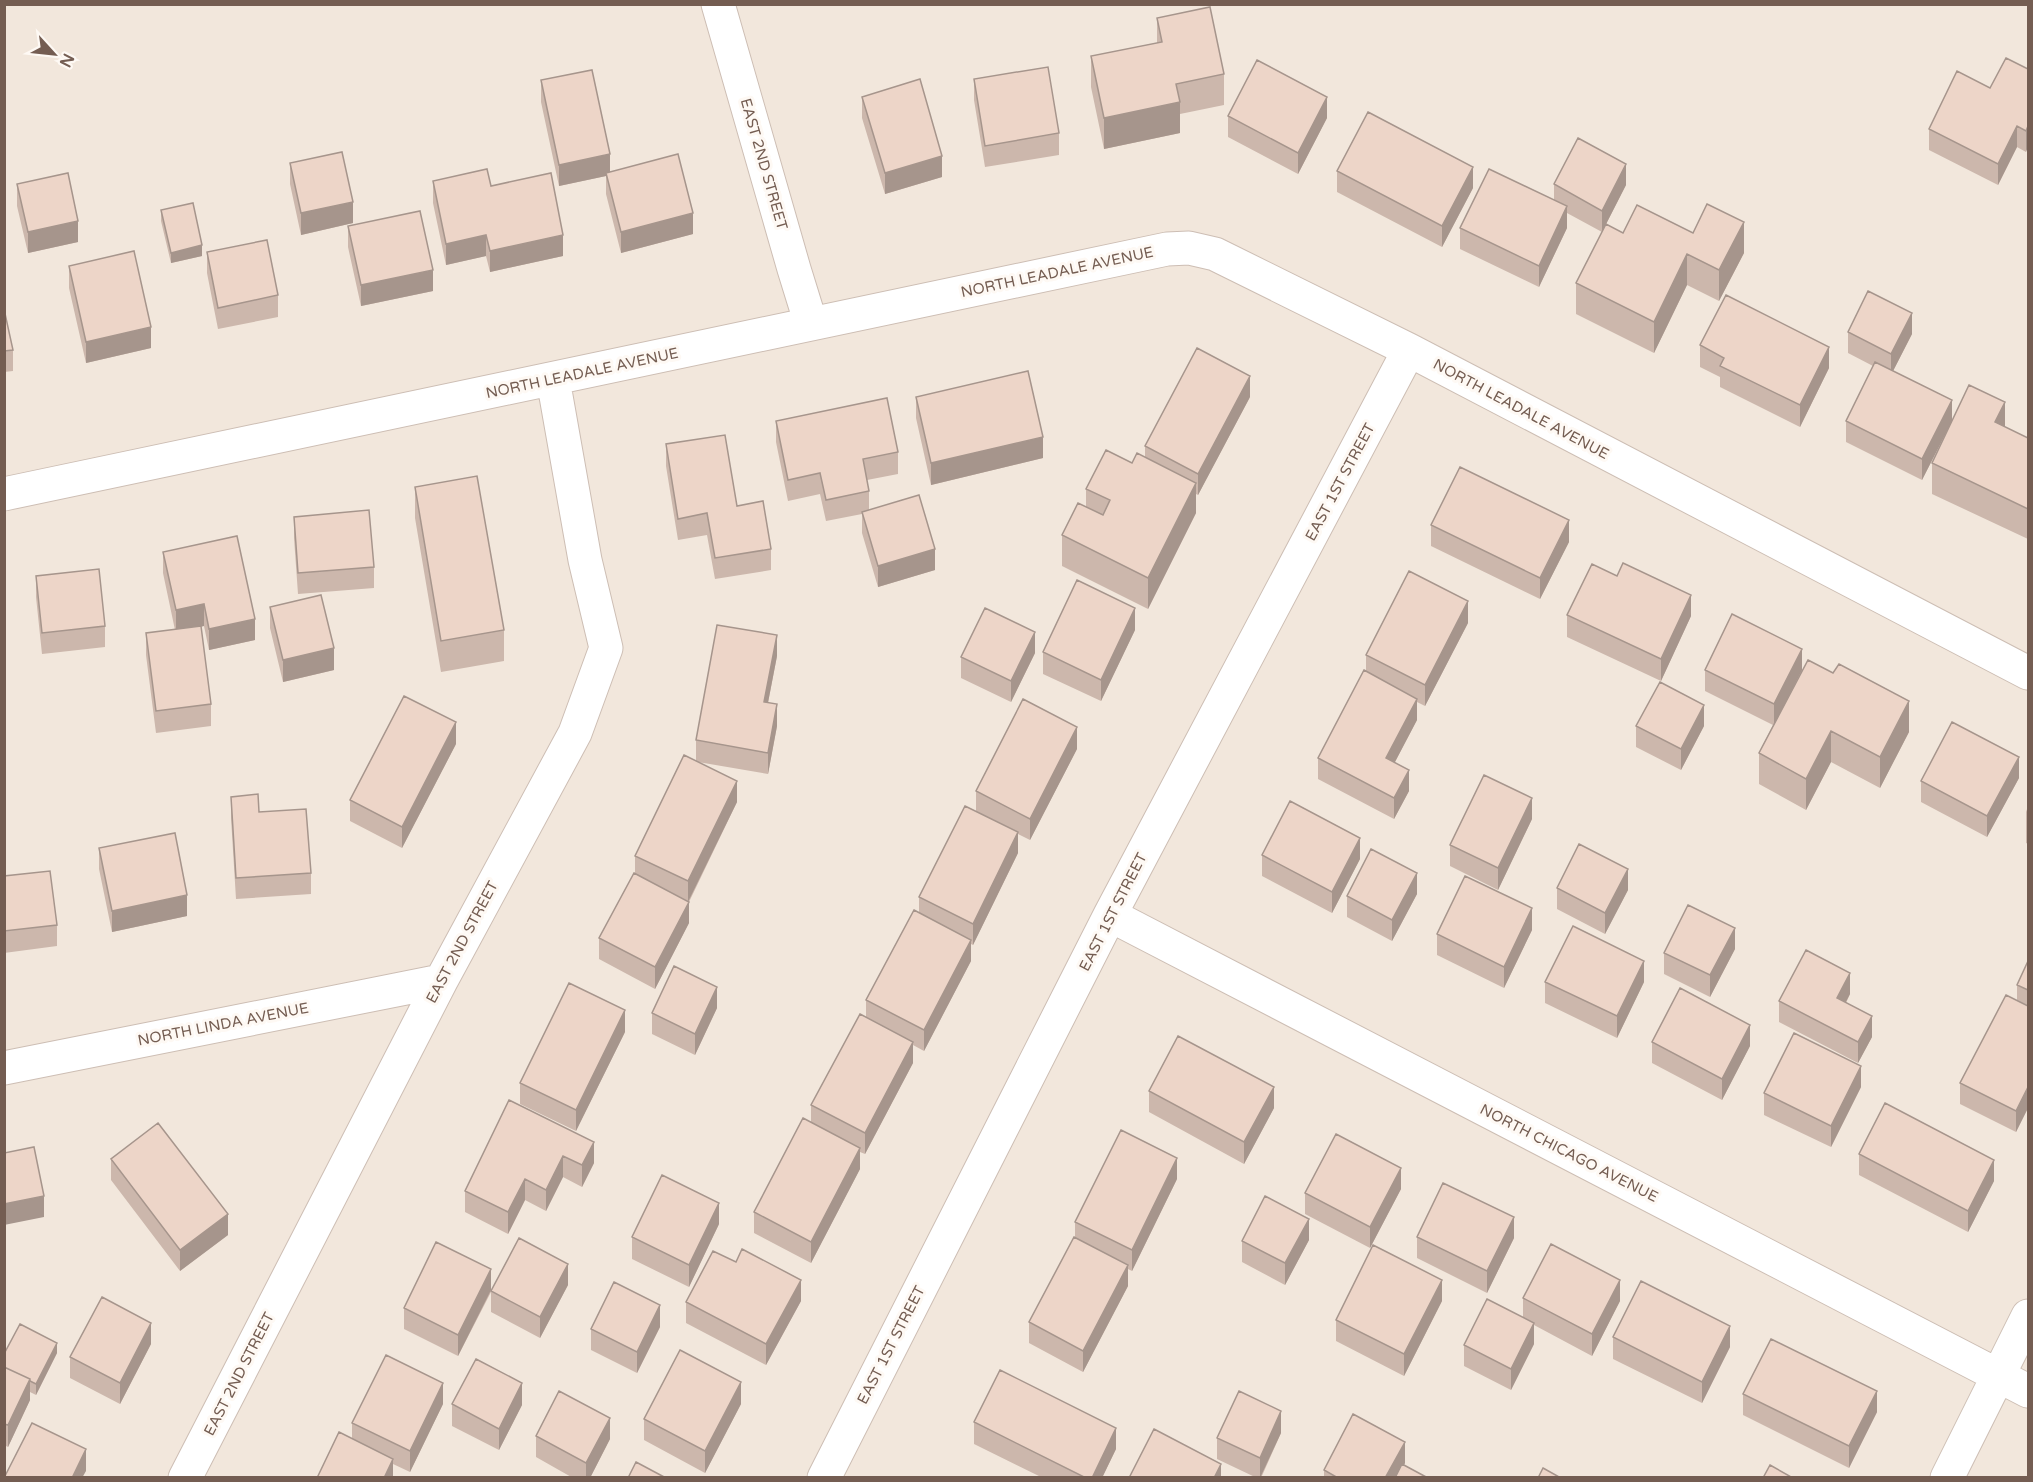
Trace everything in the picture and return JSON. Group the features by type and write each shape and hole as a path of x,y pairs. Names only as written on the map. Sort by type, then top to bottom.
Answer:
{"street":[{"name":"EAST 2ND STREET","path":"718,4 811,324"},
{"name":"NORTH LEADALE AVENUE","path":"4,494 1167,249 1188,248 1215,254 1409,350 2028,674"},
{"name":"EAST 1ST STREET","path":"824,1478 1110,915 1409,350"},
{"name":"EAST 2ND STREET","path":"185,1478 441,981 575,733 606,648 585,560 553,379"},
{"name":"NORTH CHICAGO AVENUE","path":"1110,915 2028,1390"},
{"name":"NORTH LINDA AVENUE","path":"4,1068 441,981"},
{"path":"1947,1478 2028,1316"}],"shaded area":[{"path":"5,5 2028,5 2028,1477 5,1478"}],"building":[{"path":"1210,7 1224,74 1176,84 1180,102 1104,118 1091,56 1162,42 1157,18"},
{"path":"2006,58 2028,69 2028,126 2026,131 2017,126 1998,164 1929,129 1957,71 1990,88"},
{"path":"1257,60 1327,97 1298,153 1228,116"},
{"path":"1048,67 1059,133 985,146 974,79"},
{"path":"592,70 610,154 559,165 541,80"},
{"path":"920,79 942,156 885,173 862,97"},
{"path":"1368,112 1473,167 1442,226 1337,171"},
{"path":"1578,138 1626,164 1602,211 1554,184"},
{"path":"342,152 353,202 301,213 290,163"},
{"path":"678,154 693,213 621,232 606,173"},
{"path":"487,169 491,186 551,173 563,235 490,251 486,235 446,244 433,181"},
{"path":"1489,169 1567,206 1539,266 1460,228"},
{"path":"68,173 78,221 28,232 17,184"},
{"path":"193,203 202,245 171,253 161,210"},
{"path":"1707,204 1744,222 1719,270 1687,254 1654,322 1576,283 1606,224 1623,233 1637,205 1693,233"},
{"path":"420,211 433,270 361,285 348,226"},
{"path":"267,240 278,295 218,308 207,252"},
{"path":"134,251 151,327 86,342 69,266"},
{"path":"1868,291 1912,313 1891,354 1848,332"},
{"path":"1726,295 1829,347 1800,405 1720,366 1724,358 1700,345"},
{"path":"4,309 13,350 4,351"},
{"path":"1197,348 1250,376 1198,474 1145,446"},
{"path":"1875,362 1952,400 1922,459 1846,421"},
{"path":"1028,371 1043,437 931,463 916,397"},
{"path":"1969,385 2005,402 1995,422 2028,438 2028,509 1932,463"},
{"path":"887,398 898,452 863,459 869,491 826,500 820,473 788,480 776,421"},
{"path":"725,435 737,506 763,501 771,549 715,558 707,513 678,519 666,444"},
{"path":"1106,450 1132,463 1137,453 1196,483 1148,578 1062,535 1078,503 1103,515 1110,500 1086,489"},
{"path":"1460,467 1569,520 1540,578 1431,525"},
{"path":"477,476 504,630 441,641 415,487"},
{"path":"919,495 935,549 878,566 862,512"},
{"path":"369,510 374,567 298,573 294,517"},
{"path":"237,536 255,619 209,629 204,604 176,610 163,552"},
{"path":"1623,563 1691,595 1661,659 1567,615 1592,564 1617,576"},
{"path":"99,569 105,626 42,633 36,576"},
{"path":"1409,571 1468,601 1425,685 1366,655"},
{"path":"1077,580 1135,608 1101,680 1043,652"},
{"path":"321,595 334,648 283,660 270,607"},
{"path":"985,608 1035,632 1011,681 961,657"},
{"path":"1732,614 1802,649 1774,704 1705,670"},
{"path":"717,625 777,635 764,702 777,704 768,753 696,740"},
{"path":"201,626 211,704 156,711 146,633"},
{"path":"1808,660 1833,673 1839,664 1909,701 1880,757 1831,731 1806,779 1759,753"},
{"path":"1364,670 1417,699 1386,758 1409,770 1394,798 1318,758"},
{"path":"1660,682 1704,705 1681,749 1636,726"},
{"path":"404,696 456,722 402,827 350,800"},
{"path":"1023,699 1077,727 1030,819 976,791"},
{"path":"1952,722 2019,757 1987,816 1921,781"},
{"path":"684,755 737,781 688,881 635,856"},
{"path":"1484,775 1532,798 1498,868 1450,845"},
{"path":"258,794 259,812 306,809 311,873 236,878 231,797"},
{"path":"1290,801 1360,838 1332,892 1262,855"},
{"path":"965,806 1018,832 973,924 919,897"},
{"path":"175,833 187,895 112,911 99,848"},
{"path":"1579,844 1628,869 1605,913 1557,888"},
{"path":"1371,849 1417,873 1392,920 1347,896"},
{"path":"50,871 57,925 4,931 4,876"},
{"path":"634,873 689,902 655,967 599,938"},
{"path":"1465,876 1532,908 1504,967 1437,934"},
{"path":"1688,905 1735,928 1710,975 1664,953"},
{"path":"914,910 971,940 924,1030 866,1000"},
{"path":"1573,926 1644,961 1617,1016 1545,982"},
{"path":"1806,950 1850,973 1837,998 1872,1016 1858,1042 1779,1001"},
{"path":"2028,961 2028,990 2017,985"},
{"path":"674,966 717,987 695,1034 652,1013"},
{"path":"569,983 625,1010 576,1110 520,1083"},
{"path":"1680,988 1750,1025 1722,1079 1652,1042"},
{"path":"2006,995 2028,1006 2028,1087 2016,1111 1960,1083"},
{"path":"860,1014 913,1042 865,1133 811,1105"},
{"path":"1794,1033 1861,1066 1831,1126 1764,1093"},
{"path":"1178,1036 1274,1087 1244,1142 1149,1091"},
{"path":"509,1100 594,1142 582,1165 563,1156 546,1190 525,1179 508,1212 465,1191"},
{"path":"1885,1103 1994,1160 1968,1211 1859,1154"},
{"path":"803,1118 860,1148 811,1242 754,1212"},
{"path":"158,1123 228,1214 180,1250 111,1159"},
{"path":"1121,1130 1177,1158 1132,1250 1075,1222"},
{"path":"1336,1134 1401,1168 1370,1227 1305,1193"},
{"path":"34,1147 44,1196 4,1204 4,1153"},
{"path":"662,1175 719,1203 689,1265 632,1237"},
{"path":"1443,1183 1514,1217 1487,1271 1417,1237"},
{"path":"1265,1196 1309,1219 1285,1263 1242,1241"},
{"path":"1074,1237 1128,1265 1083,1351 1029,1322"},
{"path":"519,1238 568,1264 540,1317 491,1291"},
{"path":"436,1242 491,1269 458,1335 404,1308"},
{"path":"1551,1244 1620,1280 1592,1334 1523,1298"},
{"path":"1373,1245 1442,1280 1404,1354 1336,1320"},
{"path":"742,1249 801,1280 766,1344 686,1302 713,1251 736,1262"},
{"path":"1641,1281 1730,1326 1702,1382 1613,1337"},
{"path":"614,1282 660,1305 637,1352 591,1329"},
{"path":"102,1297 151,1323 120,1383 70,1357"},
{"path":"1487,1299 1534,1323 1511,1369 1464,1345"},
{"path":"20,1324 57,1343 36,1384 4,1367 4,1354"},
{"path":"1771,1339 1877,1391 1849,1446 1743,1394"},
{"path":"680,1350 741,1382 705,1451 644,1419"},
{"path":"386,1355 443,1383 410,1451 352,1423"},
{"path":"476,1359 522,1383 499,1429 452,1404"},
{"path":"4,1367 30,1379 8,1425 4,1424"},
{"path":"1000,1370 1116,1428 1092,1478 1086,1478 974,1422"},
{"path":"559,1391 610,1418 586,1463 536,1436"},
{"path":"1239,1391 1281,1411 1260,1458 1217,1438"},
{"path":"1353,1414 1405,1442 1385,1478 1338,1478 1324,1470"},
{"path":"32,1423 86,1449 72,1478 4,1478"},
{"path":"1154,1429 1221,1464 1214,1478 1129,1478"},
{"path":"339,1432 393,1459 384,1478 317,1478"},
{"path":"636,1462 666,1478 628,1478"},
{"path":"1402,1464 1428,1478 1395,1478"},
{"path":"1770,1465 1793,1478 1763,1478"},
{"path":"1543,1468 1561,1478 1538,1478"}]}
